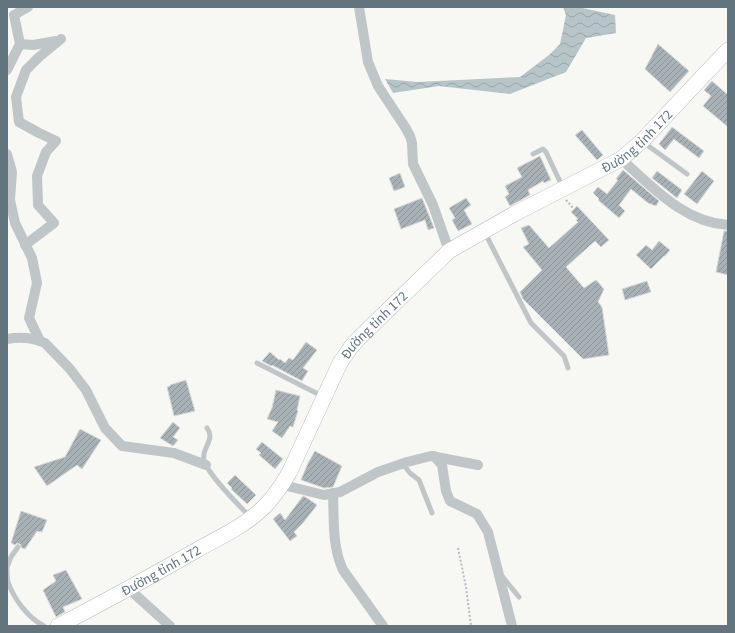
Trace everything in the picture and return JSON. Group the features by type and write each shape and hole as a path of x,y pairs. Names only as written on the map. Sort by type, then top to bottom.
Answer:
{"main road":[{"name":"Đường tỉnh 172","path":"58,626 129,589 251,518 263,508 283,485 340,363 351,347 449,251 484,230 621,159 642,141 728,50"}],"street":[{"path":"7,70 20,44 14,15 28,7"},
{"path":"359,7 368,62 378,86 410,136 412,143 413,164 433,205 449,251"},
{"path":"20,44 33,45 53,42 61,39 26,70 16,97 19,122 56,141 46,152 37,176 38,205 54,223 25,245"},
{"path":"7,154 12,172 10,200 15,223 32,258 37,283 29,318 40,341"},
{"path":"621,159 677,207 701,220 712,224 728,225"},
{"path":"7,339 16,338 45,343 70,369 86,390 105,428 122,446 174,453 206,465"},
{"path":"283,485 324,495 340,492 378,472 424,457 434,456 478,465"},
{"path":"434,456 442,465 446,491 450,501 477,514 488,532 512,626"},
{"path":"333,493 336,550 342,570 383,626"},
{"path":"129,589 170,626"}],"lane":[{"path":"642,141 687,174"},
{"path":"533,154 543,150 546,152 563,189"},
{"path":"484,230 531,323 564,356 568,368"},
{"path":"257,363 324,398"},
{"path":"207,428 210,432 210,437 203,458 206,465 251,518"},
{"path":"402,463 410,473 419,480 432,513"},
{"path":"18,546 11,557 7,568 7,581 16,598 32,618 44,626"},
{"path":"499,572 519,597"}],"path":[{"path":"458,548 466,587 471,626"}],"water":[{"path":"563,7 578,7 615,15 616,33 586,38 566,72 510,94 439,86 393,93 385,79 418,82 520,77 549,55 560,44 566,15"}],"building":[{"path":"658,44 689,71 670,92 645,69"},
{"path":"712,81 728,95 728,127 703,106 711,96 704,90"},
{"path":"672,127 704,151 699,158 674,139 665,150 659,144"},
{"path":"582,130 603,155 597,160 575,135"},
{"path":"540,156 551,180 544,183 543,181 528,190 530,195 510,206 505,197 509,194 505,186 522,177 517,168"},
{"path":"623,170 659,201 656,206 648,203 631,189 619,205 625,211 619,218 598,200 599,199 593,193 598,187 607,194 618,180 616,179"},
{"path":"657,171 682,190 677,198 652,178"},
{"path":"702,171 714,181 697,204 684,194"},
{"path":"400,173 405,187 394,191 389,178"},
{"path":"422,198 434,228 428,230 425,220 401,229 394,209"},
{"path":"466,198 471,205 464,210 472,224 458,231 452,220 455,218 449,208"},
{"path":"577,206 609,240 601,247 595,241 566,267 584,288 596,280 604,289 598,302 602,307 609,355 583,359 523,299 520,292 542,270 523,247 529,244 521,228 529,225 549,248 578,222 576,220 578,219 571,212"},
{"path":"724,231 728,231 728,275 716,272"},
{"path":"659,241 670,250 651,269 636,255 646,245 652,250"},
{"path":"647,281 651,292 625,300 622,289"},
{"path":"306,342 317,350 303,368 308,371 302,381 262,361 270,352 285,363 289,358 293,360"},
{"path":"186,380 195,411 174,416 167,387"},
{"path":"276,390 300,396 298,411 293,427 290,426 282,438 272,431 278,422 267,419 272,408"},
{"path":"173,422 180,428 173,437 178,440 173,446 160,438"},
{"path":"80,429 101,440 82,469 77,465 47,486 34,467 65,457"},
{"path":"262,442 283,459 275,469 259,455 261,453 256,449"},
{"path":"315,451 342,466 333,487 324,488 301,480"},
{"path":"235,475 256,495 247,504 231,489 232,488 227,483"},
{"path":"303,496 317,505 294,532 297,536 290,541 273,519 280,513 285,520"},
{"path":"21,511 47,520 42,532 37,531 25,549 22,548 20,544 17,543 15,545 11,543"},
{"path":"66,570 82,599 63,607 65,612 56,617 43,590 56,581 53,575"}]}
